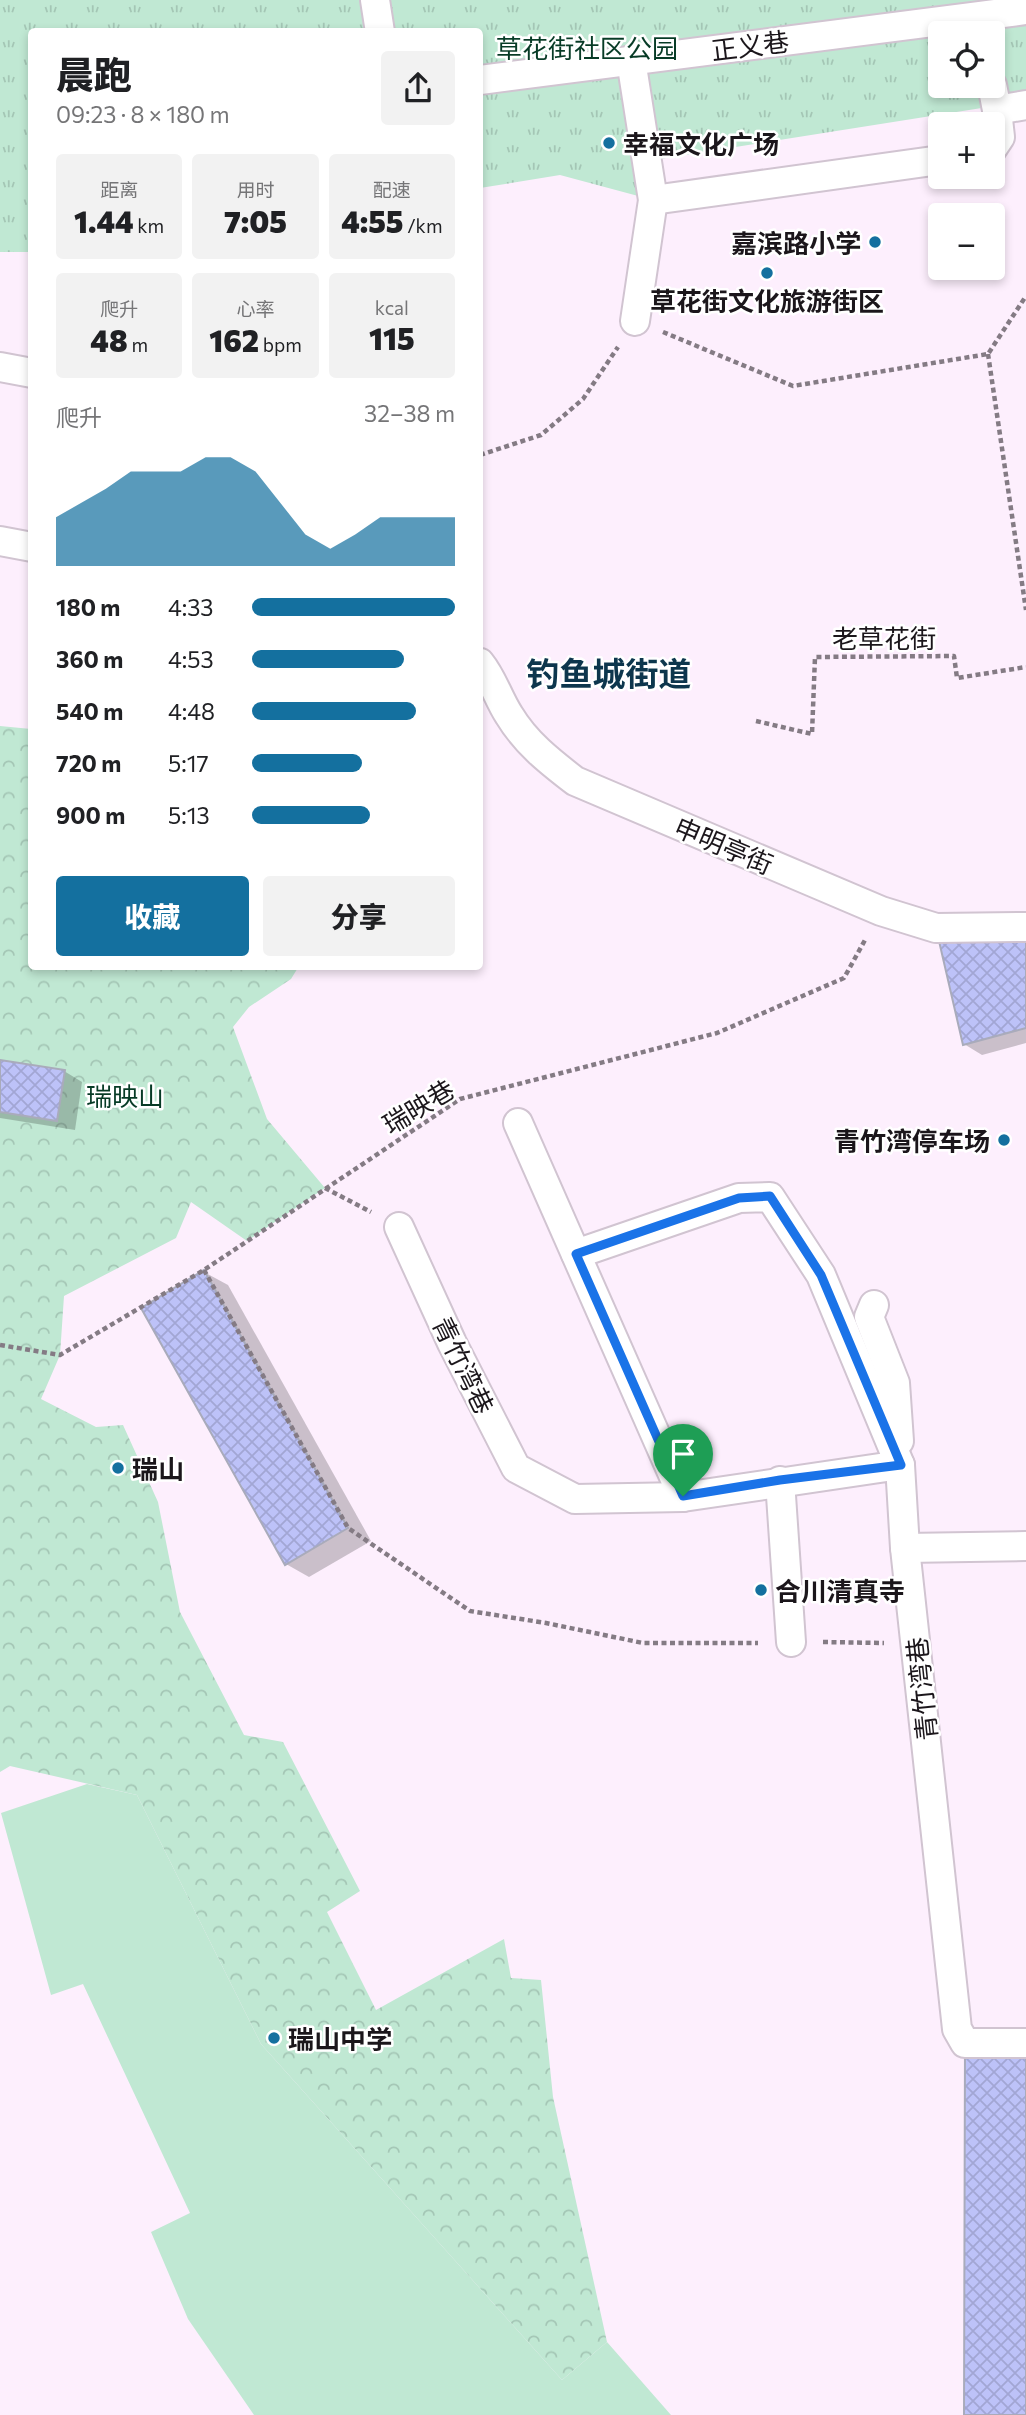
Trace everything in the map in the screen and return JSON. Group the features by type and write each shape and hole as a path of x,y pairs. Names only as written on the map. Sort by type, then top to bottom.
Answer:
{"street":[{"path":"375,0 379,28"},
{"name":"正义巷","path":"991,21 1026,10"},
{"name":"正义巷","path":"483,80 928,30"},
{"path":"631,61 653,200 635,321"},
{"path":"994,98 1026,105"},
{"path":"653,200 928,162"},
{"path":"0,367 28,372"},
{"path":"0,541 28,546"},
{"name":"申明亭街","path":"483,667 509,715 532,747 575,781 881,911 936,928 1026,927"},
{"path":"518,1123 683,1496"},
{"path":"576,1254 739,1198 770,1196 821,1275 901,1465"},
{"name":"青竹湾巷","path":"399,1227 452,1343 516,1468 575,1499 683,1496 780,1480 901,1465 905,1548 957,2029 965,2043 1026,2043"},
{"path":"874,1305 869,1317 895,1383 901,1465"},
{"path":"780,1480 791,1642"},
{"path":"905,1548 1026,1546"}],"path":[{"path":"1026,296 988,354 1026,610"},
{"path":"483,454 541,435 573,408 583,399 635,321 793,386 988,354"},
{"name":"老草花街","path":"756,721 812,734 815,657 954,656 957,678 1026,667"},
{"name":"瑞映巷","path":"0,1345 60,1354 204,1270 460,1099 717,1033 844,978 881,911"},
{"path":"325,1188 399,1227"},
{"path":"204,1270 348,1528 470,1611 643,1643 686,1644"}],"green space":[{"name":"草花街社区公园","path":"0,0 1026,0 1026,101 957,112 928,112 928,117 647,161 653,200 560,175 483,188 483,28 28,28 28,252 0,252"},
{"name":"瑞映山","path":"0,726 28,729 28,970 297,970 291,979 249,1007 233,1027 267,1119 325,1188 247,1241 191,1202 176,1238 64,1296 60,1355 41,1399 96,1427 123,1425 158,1502 180,1612 244,1735 283,1742 360,1891 327,1912 376,2010 504,1939 511,1978 541,1980 553,2097 607,2342 562,2380 261,2044 137,1795 10,1766 0,1772"},
{"path":"87,1784 137,1795 261,2044 562,2380 607,2342 671,2415 254,2415 188,2319 151,2232 190,2213 83,1984 51,1995 1,1813"}],"building":[{"path":"1026,927 1026,1028 963,1045 936,928"},
{"path":"0,1060 65,1070 57,1121 0,1112"},
{"path":"204,1270 348,1528 285,1565 141,1308"},
{"path":"965,2043 1026,2043 1026,2415 964,2415"}],"place":[{"name":"幸福文化广场","path":"609,143"},
{"name":"嘉滨路小学","path":"875,242"},
{"name":"草花街文化旅游街区","path":"767,273"},
{"name":"青竹湾停车场","path":"1004,1140"},
{"name":"瑞山","path":"118,1468"},
{"name":"合川清真寺","path":"761,1590"},
{"name":"瑞山中学","path":"274,2038"}],"district":[{"name":"钓鱼城街道","path":"609,672"}],"route":[{"path":"770,1196 821,1275 901,1465 780,1480 683,1496 576,1254 739,1198 770,1196"}]}
